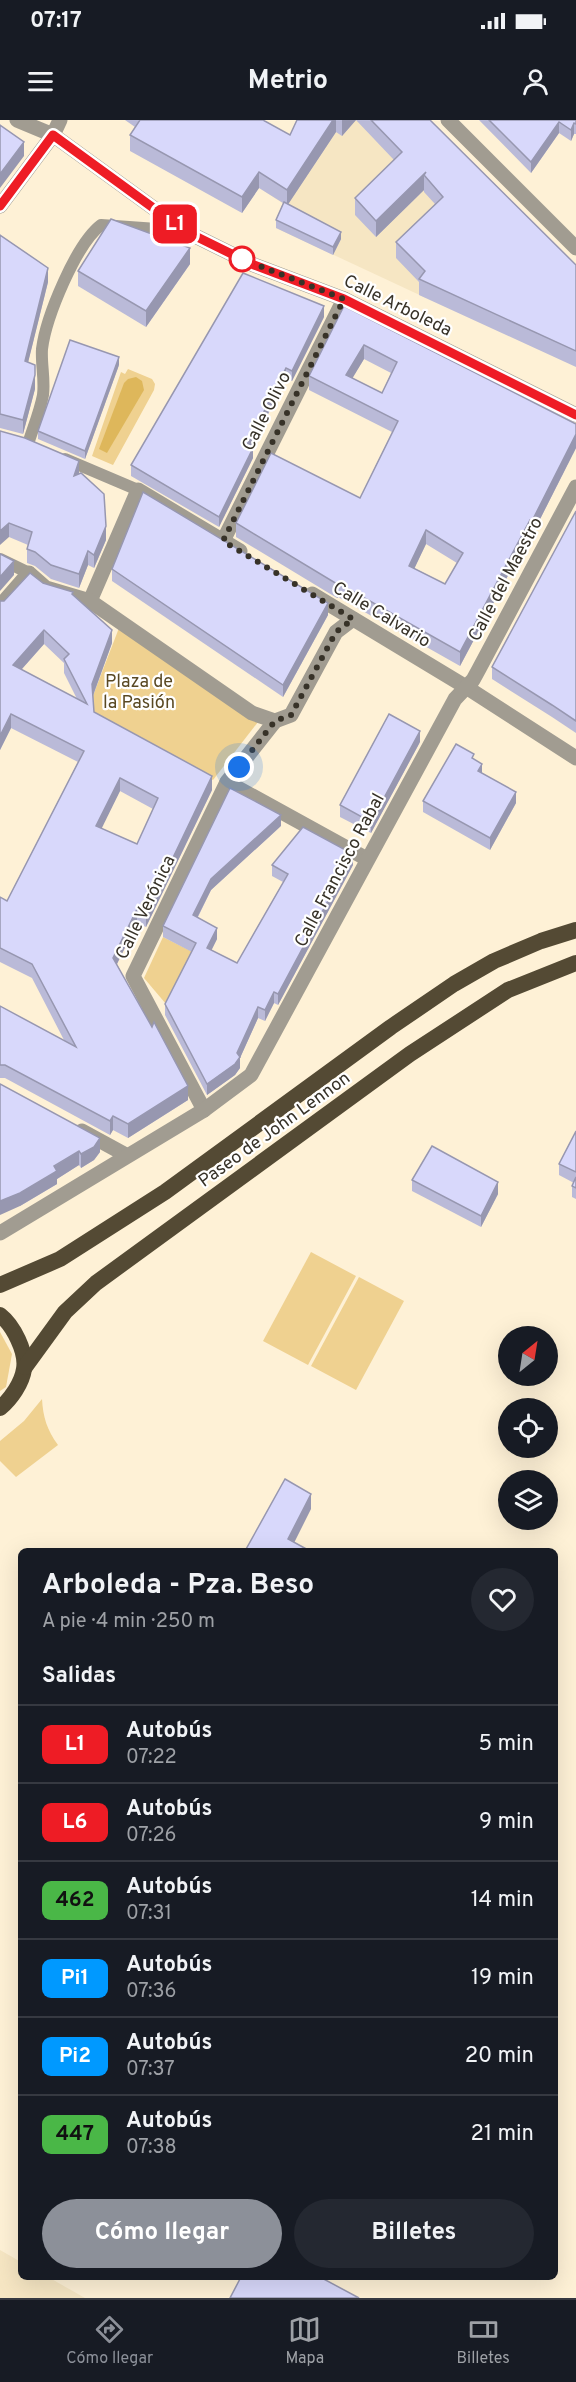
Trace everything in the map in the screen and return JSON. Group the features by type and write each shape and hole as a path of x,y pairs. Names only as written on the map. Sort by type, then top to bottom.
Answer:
{"highway":[{"name":"Paseo de John Lennon","path":"0,1285 60,1259 165,1192 391,1027 454,984 494,961 541,941 576,930"},
{"name":"Paseo de John Lennon","path":"0,1408 10,1400 25,1367 65,1312 106,1276 410,1054 508,990 576,963"},
{"path":"0,1314 16,1332 25,1367"}],"street":[{"name":"Calle Arboleda","path":"16,120 53,135 185,231 254,265 344,299 576,416"},
{"path":"0,206 53,135 60,120"},
{"path":"448,120 576,249"},
{"path":"28,444 43,394 42,348 55,303 75,260 95,230 101,225 185,231"},
{"name":"Calle Olivo","path":"223,541 344,299"},
{"path":"57,455 138,490 253,559"},
{"name":"Calle del Maestro","path":"466,687 479,669 576,487"},
{"path":"90,602 138,490"},
{"path":"0,559 29,573 46,588 90,602 252,713 275,721"},
{"path":"0,606 29,573"},
{"name":"Calle Calvario","path":"303,589 466,687 576,758"},
{"path":"353,619 336,632 291,715 275,721 227,782 367,859"},
{"name":"Calle Francisco Rabal","path":"204,1110 251,1075 455,699 466,687"},
{"name":"Calle Verónica","path":"204,1110 133,976 227,782"},
{"path":"0,1233 204,1110"},
{"path":"74,1127 126,1155"}],"shaded area":[{"path":"346,120 414,120 496,200 426,298 276,228 287,206 264,191"},
{"path":"136,377 142,381 144,390 107,453 99,449 124,383"},
{"path":"0,2250 18,2260 18,2280 53,2280 85,2298 0,2298"}],"green space":[{"path":"128,369 152,379 155,384 154,390 113,465 92,456 121,372 125,374"},
{"name":"Plaza de la Pasión","path":"119,628 258,722 213,780 93,712 92,698"},
{"path":"163,937 193,952 166,1004 144,978"},
{"path":"311,1252 356,1276 308,1365 263,1341"},
{"path":"359,1277 404,1301 356,1390 311,1366"},
{"path":"0,1332 12,1354 6,1387 0,1391"},
{"path":"42,1399 46,1423 58,1445 16,1477 0,1461 0,1441 24,1421"}],"building":[{"path":"140,120 263,120 290,135 297,120 333,120 287,190 259,172 242,197 130,135"},
{"path":"371,120 430,120 576,265 576,351 419,279 425,271 396,242 443,197 424,175 426,172 376,221 355,198 402,152"},
{"path":"489,120 576,120 576,124 574,123 571,130 559,122 531,162"},
{"path":"0,125 24,142 0,174"},
{"path":"284,202 341,232 333,247 276,220"},
{"path":"111,219 190,248 146,311 78,271"},
{"path":"0,235 48,268 25,361 35,365 35,375 23,420 0,414"},
{"path":"243,273 324,306 292,371 286,368 247,445 253,448 219,517 131,465"},
{"path":"344,306 576,424 576,434 532,521 530,520 460,652 337,584 236,523 271,453 360,498 398,421 309,376","holes":["364,345 397,362 382,393 346,375","426,530 463,553 445,584 409,566"]},
{"path":"70,340 119,357 85,451 38,431"},
{"path":"0,431 25,438 79,461 74,476 81,473 104,494 106,526 94,555 88,551 79,574 51,565 35,552 27,549 32,532 9,523 0,531"},
{"path":"143,492 328,603 283,685 112,569"},
{"path":"576,511 576,721 492,667"},
{"path":"0,554 14,561 0,577"},
{"path":"30,573 43,583 73,592 72,594 112,630 92,684 94,712 212,776 146,914 137,909 113,958 152,1027 154,1022 188,1086 128,1124 113,1116 110,1121 5,1065 0,1065 0,1006 76,1047 32,964 0,948 0,897 7,901 84,751 11,714 0,736 0,601 4,601","holes":["44,630 69,654 64,659 87,704 13,665","120,778 158,798 137,844 96,826"]},
{"path":"389,714 420,731 371,822 340,805"},
{"path":"456,744 474,754 472,758 482,764 478,771 516,792 490,838 423,801"},
{"path":"230,788 281,815 211,879 193,915 217,928 207,948 237,963 288,874 272,865 303,827 353,854 278,994 274,992 265,1010 258,1007 237,1053 240,1057 235,1064 207,1084 165,1004 196,943 163,926"},
{"path":"0,1084 100,1138 94,1147 81,1154 79,1151 54,1166 57,1171 20,1193 0,1201"},
{"path":"576,1131 576,1172 559,1164"},
{"path":"432,1146 498,1182 481,1216 412,1180"},
{"path":"285,1479 311,1494 288,1539 304,1548 247,1548"},
{"path":"239,2280 326,2280 359,2298 230,2298"}],"bus line":[{"name":"L1","path":"0,206 53,135 185,231 254,265 344,299 576,415"}],"route":[{"path":"239,767 275,721 291,715 336,632 353,619 223,541 344,299 242,259"}]}
